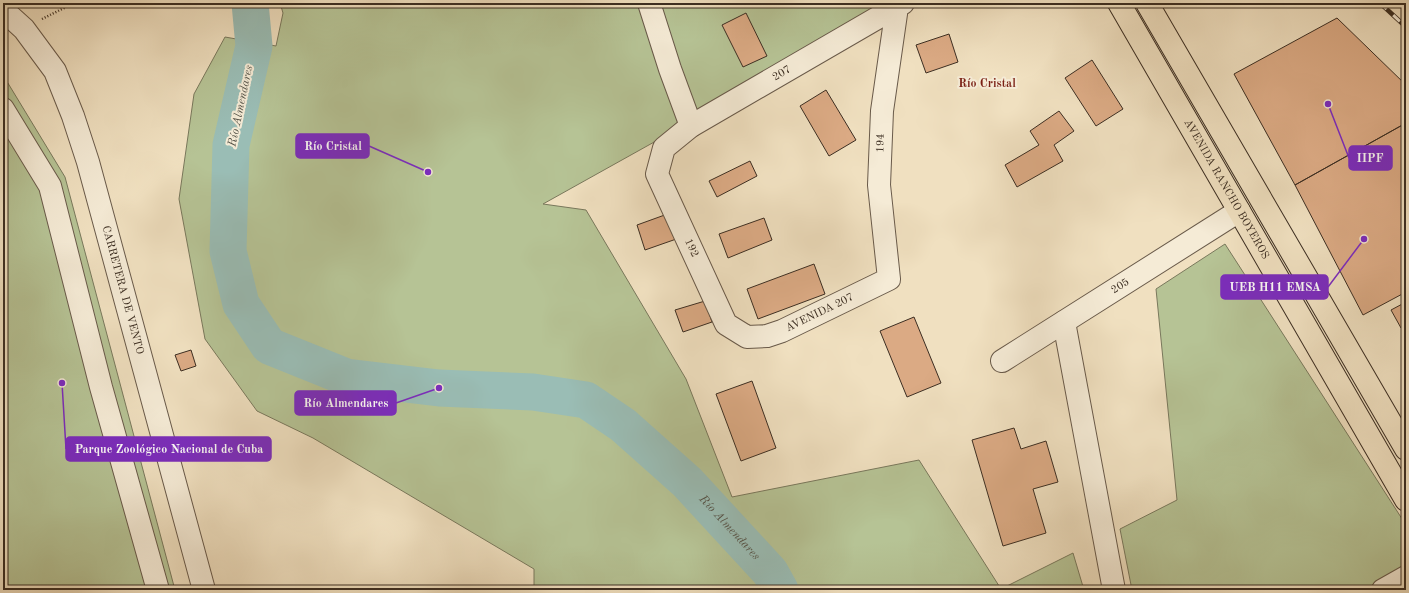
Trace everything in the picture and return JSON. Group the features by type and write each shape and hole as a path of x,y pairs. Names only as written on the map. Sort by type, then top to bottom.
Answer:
{"highway":[{"name":"AVENIDA RANCHO BOYEROS","path":"1119,3 1406,500"},
{"path":"1148,3 1406,449"}],"street":[{"path":"650,3 670,69 691,126"},
{"name":"207","path":"664,148 691,126 900,5"},
{"name":"194","path":"889,279 879,185 882,111 900,5"},
{"name":"CARRETERA DE VENTO","path":"3,10 24,29 54,71 73,116 90,170 204,590"},
{"path":"3,109 50,186 101,387 158,590"},
{"name":"192","path":"664,148 657,174 726,324 747,337"},
{"name":"205","path":"1002,361 1239,211"},
{"name":"AVENIDA 207","path":"747,337 767,336 782,331 889,279"},
{"path":"1064,322 1114,590"},
{"path":"1383,590 1406,577"}],"path":[{"path":"24,29 74,3"}],"green space":[{"path":"280,3 883,3 656,141 543,204 586,210 686,379 732,497 919,460 1001,589 1073,553 1084,590 534,590 534,569 313,438 257,411 205,339 179,199 194,94 225,37 276,46 283,13"},
{"path":"3,75 65,177 175,590 3,590"},
{"path":"1225,244 1406,525 1406,577 1383,590 1132,590 1120,529 1177,500 1156,289"}],"building":[{"path":"746,13 767,56 743,67 722,25"},
{"path":"1337,18 1406,85 1406,123 1295,185 1234,74"},
{"path":"949,34 958,62 926,73 916,45"},
{"path":"1092,60 1123,109 1096,126 1065,78"},
{"path":"826,90 856,140 829,156 800,106"},
{"path":"1059,111 1074,131 1054,145 1063,161 1017,187 1005,165 1039,145 1030,131"},
{"path":"1406,123 1406,292 1363,315 1295,185"},
{"path":"750,161 757,176 717,197 709,181"},
{"path":"673,212 682,237 645,250 637,225"},
{"path":"764,218 772,240 728,258 719,234"},
{"path":"814,264 825,294 758,319 747,289"},
{"path":"705,301 712,322 683,332 675,310"},
{"path":"1406,302 1406,326 1401,328 1391,310"},
{"path":"914,317 941,383 907,397 880,331"},
{"path":"191,350 196,366 181,371 175,355"},
{"path":"752,381 776,448 741,461 716,394"},
{"path":"1014,428 1021,449 1046,441 1058,482 1033,489 1046,533 1003,546 972,440"}],"waterway":[{"name":"Río Almendares","path":"250,3 254,46 231,145 228,251 241,304 269,346 346,377 439,388 533,392 586,400 623,425 687,482 770,572 780,590"}],"railway":[{"path":"1380,3 1406,27"}],"place":[{"name":"IIPF","path":"1328,104"},
{"name":"Río Cristal","path":"428,172"},
{"name":"UEB H11 EMSA","path":"1364,239"},
{"name":"Parque Zoológico Nacional de Cuba","path":"62,383"},
{"name":"Río Almendares","path":"439,388"}],"district":[{"name":"Río Cristal","path":"987,84"}]}
